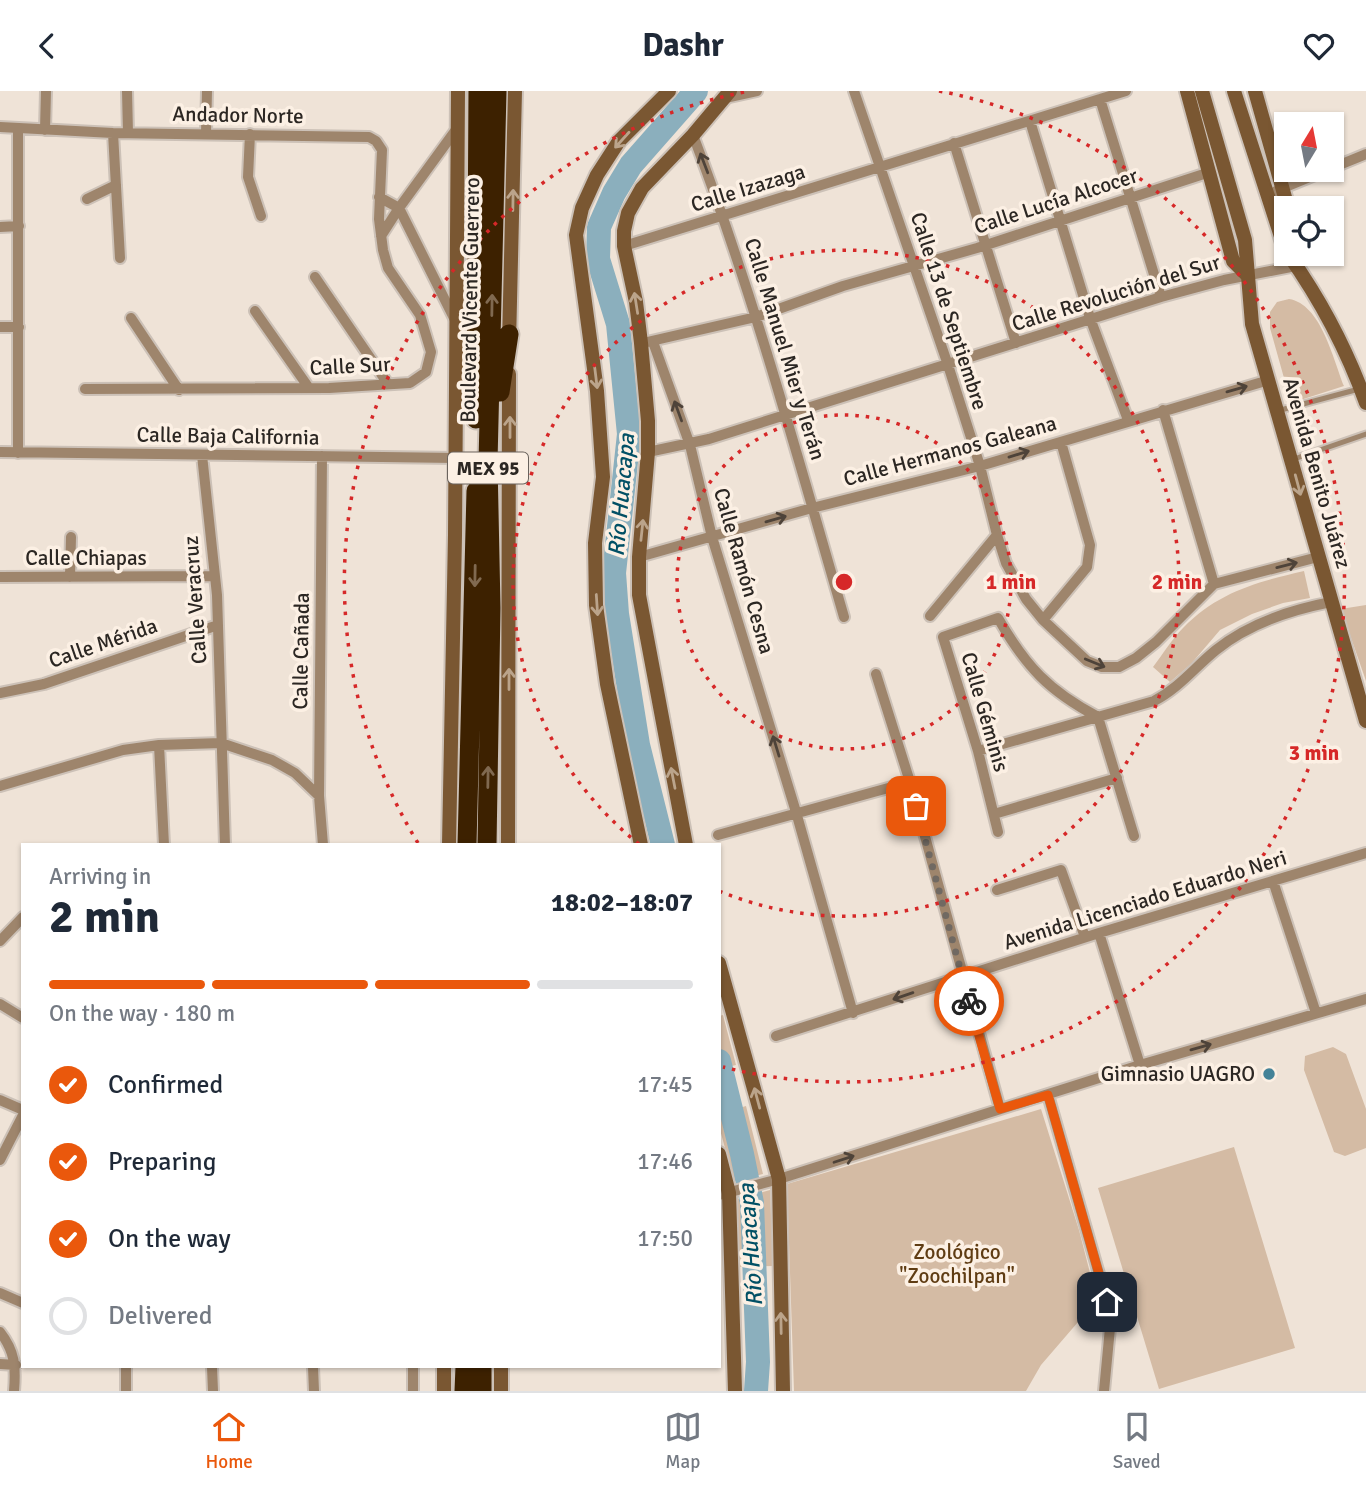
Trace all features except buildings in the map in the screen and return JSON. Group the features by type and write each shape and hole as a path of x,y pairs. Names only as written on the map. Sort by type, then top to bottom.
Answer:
{"highway":[{"name":"Boulevard Vicente Guerrero","path":"467,843 475,531 478,91"},
{"name":"Boulevard Vicente Guerrero","path":"487,843 491,608 488,462 497,91"},
{"path":"488,462 509,334"},
{"path":"464,1391 465,1368"},
{"path":"482,1368 482,1391"}],"main road":[{"name":"Boulevard Vicente Guerrero","path":"449,843 456,458 458,91"},
{"name":"Boulevard Vicente Guerrero","path":"508,843 509,334 514,91"},
{"path":"641,843 607,684 597,605 595,544 603,477 597,391 576,235 582,208 597,175 619,141 669,91"},
{"path":"1186,91 1233,261 1248,276"},
{"name":"Avenida Benito Juárez","path":"1202,91 1245,240 1249,311 1366,721"},
{"path":"1234,91 1274,212"},
{"path":"1255,91 1284,196"},
{"path":"686,843 639,595 639,557 648,451 647,343 624,246 624,231 628,213 642,188 728,95"},
{"path":"1298,266 1321,306 1364,396"},
{"path":"721,970 778,1179 783,1391"},
{"path":"721,1165 726,1194 735,1391"},
{"path":"444,1368 444,1391"},
{"path":"501,1391 502,1368"}],"street":[{"path":"45,130 46,91"},
{"path":"127,91 128,133"},
{"path":"206,133 207,91"},
{"path":"728,95 757,91"},
{"name":"Calle 13 de Septiembre","path":"854,91 948,365 980,466 1006,563 1026,599 1043,620 1087,661 1102,667 1119,667 1156,642 1214,584"},
{"name":"Calle Izazaga","path":"624,246 1126,91"},
{"path":"1100,99 1161,297"},
{"path":"1030,121 1090,318 1128,420"},
{"name":"Andador Norte","path":"0,127 113,133 369,137 376,141 382,150 379,197"},
{"path":"381,237 458,127"},
{"path":"18,128 18,453"},
{"path":"113,133 120,258"},
{"path":"250,134 248,177 261,216"},
{"name":"Calle Manuel Mier y Terán","path":"693,135 724,216 756,317 844,617"},
{"path":"954,143 1016,343"},
{"path":"1344,163 1366,154"},
{"name":"Calle Lucía Alcocer","path":"647,343 756,317 843,286 985,245 1210,172"},
{"path":"1267,195 1299,182"},
{"path":"87,199 116,185"},
{"path":"379,197 399,208 457,324"},
{"name":"Calle Sur","path":"85,389 309,388 410,383 426,372 431,352 420,315 388,268 381,237 379,197"},
{"path":"0,227 19,226"},
{"name":"Calle Revolución del Sur","path":"648,451 690,445 1090,318 1224,279 1248,276 1274,264"},
{"path":"315,277 388,384"},
{"path":"255,311 309,388"},
{"path":"131,318 178,390"},
{"path":"0,327 19,327"},
{"name":"Calle Ramón Cesna","path":"647,343 690,445 712,537 796,812 853,1013"},
{"name":"Calle Hermanos Galeana","path":"639,557 812,508 980,466 1269,380"},
{"path":"1163,410 1214,584 1318,557"},
{"path":"1043,620 1087,567 1090,556 1090,545 1060,442"},
{"name":"Calle Baja California","path":"0,452 456,458"},
{"name":"Calle Veracruz","path":"202,455 218,625 225,843"},
{"name":"Calle Cañada","path":"322,456 319,796 323,843"},
{"path":"930,616 997,535"},
{"path":"70,577 71,537"},
{"name":"Calle Chiapas","path":"0,577 215,576"},
{"path":"978,751 1154,702 1170,693 1217,649 1251,626 1306,607 1331,602"},
{"name":"Calle Géminis","path":"998,832 978,751 943,637 998,618 1016,650 1044,681 1068,701 1098,717"},
{"name":"Calle Mérida","path":"0,693 44,684 218,625"},
{"path":"876,674 910,782 1000,1109"},
{"path":"1098,717 1134,837"},
{"path":"0,786 123,750 159,745 221,743 272,760 295,773 319,796"},
{"path":"159,745 164,843"},
{"path":"994,814 1117,778"},
{"path":"718,835 910,782"},
{"name":"Avenida Licenciado Eduardo Neri","path":"776,1036 853,1013 962,975 1366,853"},
{"path":"997,890 1061,870 1085,937"},
{"path":"1273,881 1316,1013"},
{"path":"0,941 21,920"},
{"path":"1099,933 1140,1065"},
{"path":"726,1194 1140,1065 1366,999"},
{"path":"0,1004 21,1016"},
{"path":"1048,1095 1107,1302 1110,1328 1104,1391"},
{"path":"0,1100 21,1111"},
{"path":"0,1160 21,1116"},
{"path":"0,1293 21,1302"},
{"path":"0,1332 9,1344 16,1365 14,1391"},
{"path":"0,1364 16,1365"},
{"path":"126,1368 126,1391"},
{"path":"212,1368 213,1391"},
{"path":"313,1368 314,1391"},
{"path":"413,1368 413,1391"}],"lane":[{"path":"1278,411 1364,396"},
{"path":"1291,460 1366,434"}],"green space":[{"path":"1289,299 1300,303 1318,322 1344,386 1291,403 1270,328 1270,312 1277,302"},
{"path":"1304,571 1310,598 1283,603 1252,614 1220,630 1191,664 1170,682 1153,667 1179,632 1210,605 1254,584"},
{"path":"1366,605 1366,681 1341,609"},
{"path":"721,1016 736,1065 721,1069"},
{"path":"1333,1047 1346,1054 1366,1109 1366,1148 1345,1156 1334,1152 1304,1070 1305,1056"},
{"path":"746,1106 763,1174 734,1181 721,1133 721,1113"},
{"name":"Zoológico \"Zoochilpan\"","path":"1041,1109 1079,1230 1097,1300 1041,1365 1026,1391 794,1391 787,1184"},
{"path":"1234,1147 1295,1348 1159,1389 1098,1188"},
{"path":"770,1190 773,1266 737,1267 734,1200"}],"waterway":[{"name":"Río Huacapa","path":"662,843 638,745 617,614 614,573 629,434 618,324 598,259 599,227 614,193 631,165 696,91"},
{"name":"Río Huacapa","path":"721,1069 752,1203 758,1362 756,1391"}],"way so far":[{"path":"916,806 969,1001"}],"place":[{"name":"Gimnasio UAGRO","path":"1269,1074"}],"route":[{"path":"969,1001 1000,1109 1048,1095 1107,1302"}]}
